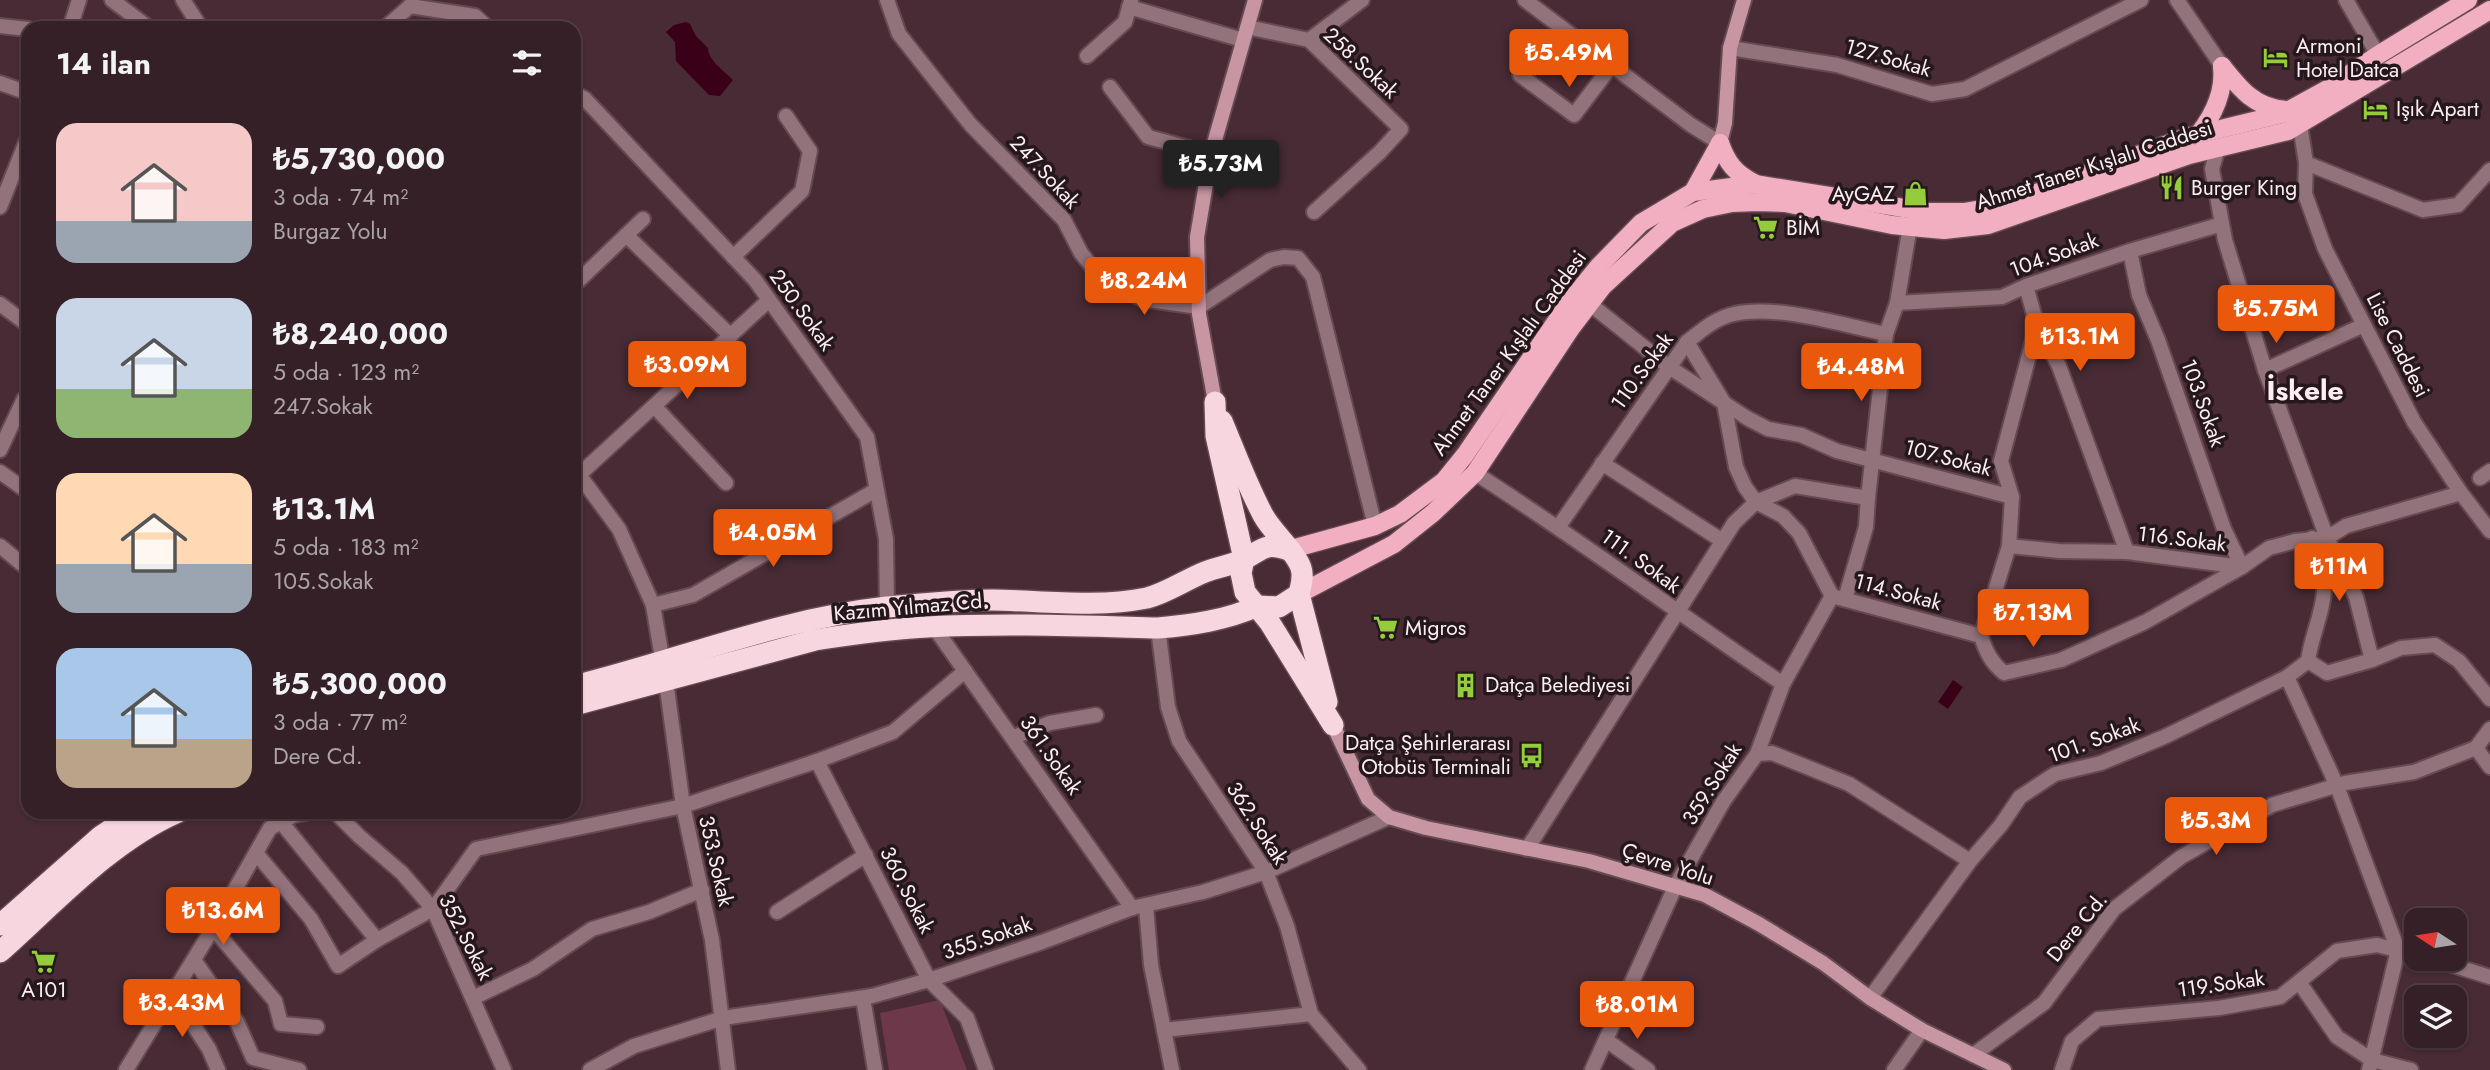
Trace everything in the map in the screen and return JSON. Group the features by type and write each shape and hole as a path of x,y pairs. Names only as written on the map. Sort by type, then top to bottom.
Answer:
{"highway":[{"path":"1215,402 1263,515 1274,534 1297,559 1301,568 1303,579 1299,594 1333,725"},
{"path":"1215,402 1216,436 1244,559 1242,583 1245,592 1258,606 1333,725"},
{"path":"1244,559 1259,548 1269,546 1288,550"},
{"name":"Kazım Yılmaz Cd.","path":"581,702 665,671 722,642 810,619 887,607 990,600 1079,603 1124,601 1150,597 1212,569 1244,559"},
{"path":"1258,606 1279,607 1299,594"},
{"name":"Kazım Yılmaz Cd.","path":"581,685 665,671 815,640 892,629 988,624 1158,628 1235,616 1258,606"},
{"path":"0,925 101,836 126,819"},
{"path":"0,952 125,841 162,819"}],"main road":[{"name":"Ahmet Taner Kışlalı Caddesi","path":"1299,594 1394,544 1433,513 1475,472 1571,328 1603,286 1672,223 1703,209 1732,203 1785,204 1944,230 1988,225 2151,168 2288,131 2295,118 2326,90 2468,0"},
{"name":"Ahmet Taner Kışlalı Caddesi","path":"1288,550 1375,526 1400,514 1444,481 1465,455 1568,304 1600,266 1641,223 1693,192 1755,184 1928,212 1965,212 2001,205 2197,135 2282,114 2295,118 2490,10"},
{"path":"2222,66 2244,94 2255,102 2295,118"},
{"path":"2197,135 2209,121 2216,103 2221,87 2222,66"},
{"path":"1720,143 1725,159 1736,173 1755,184"},
{"path":"1693,192 1720,143"}],"street":[{"path":"72,21 79,0"},
{"path":"112,0 140,21"},
{"path":"183,0 196,21"},
{"name":"247.Sokak","path":"887,0 899,34 970,124 1064,220 1081,253 1100,277 1142,299 1199,307"},
{"path":"1215,402 1199,307 1196,237 1211,154 1255,0"},
{"path":"1309,40 1363,0"},
{"path":"1525,0 1691,125 1720,143 1725,123 1730,48 1744,0"},
{"name":"127.Sokak","path":"1730,48 1837,65 1932,94 1965,89 2141,0"},
{"path":"2176,0 2222,66"},
{"path":"2346,0 2378,55"},
{"path":"391,21 408,3 475,16 480,21"},
{"path":"1087,56 1125,22 1130,4"},
{"name":"258.Sokak","path":"1130,4 1245,33 1309,40 1401,129 1380,152 1314,212"},
{"path":"0,26 21,28"},
{"path":"1520,75 1574,115 1612,65"},
{"path":"0,83 21,90"},
{"path":"1110,88 1148,137 1211,154"},
{"name":"250.Sokak","path":"581,97 755,280 867,438 886,539 887,607"},
{"path":"733,257 802,191 810,151 786,116"},
{"name":"Lise Caddesi","path":"2295,118 2306,163 2305,194 2325,249 2413,422 2490,531"},
{"path":"2218,148 2212,169 2222,224 2265,370 2327,538 2356,597 2372,660"},
{"path":"0,207 21,154"},
{"path":"2306,163 2423,210 2458,205 2490,170"},
{"path":"581,278 643,219"},
{"name":"104.Sokak","path":"1897,303 2002,297 2026,286 2130,251 2222,224"},
{"name":"359.Sokak","path":"1592,1070 1676,885 1723,802 1757,754 1783,684 1838,598 1867,527 1886,334 1897,303 1910,226"},
{"path":"626,235 731,336"},
{"name":"103.Sokak","path":"2130,251 2139,295 2158,340 2224,529 2242,567"},
{"path":"1199,307 1270,260 1298,258 1313,277 1375,526"},
{"path":"2026,286 2037,325 2059,366 2127,552"},
{"path":"581,468 655,407 769,300"},
{"path":"0,304 21,320"},
{"name":"107.Sokak","path":"1590,304 1669,367 1768,429 1801,435 1837,451 2012,497"},
{"name":"110.Sokak","path":"1559,526 1687,342 1710,324 1734,314 1800,315 1886,334"},
{"path":"2037,325 2001,461 2012,497 2009,546 1981,636 1986,653 1994,665 2004,673 2061,660 2145,622 2242,567"},
{"path":"2265,370 2364,325"},
{"path":"1687,342 1724,403 1736,467 1745,487 1756,502 1783,516 1799,533 1838,598"},
{"path":"0,450 21,406"},
{"path":"655,407 726,483"},
{"path":"1602,463 1721,540"},
{"path":"0,472 21,487"},
{"name":"111. Sokak","path":"1475,472 1559,526 1675,612 1783,684"},
{"name":"353.Sokak","path":"581,477 619,529 653,605 665,671 682,806 702,890 723,1018 728,1070"},
{"path":"1527,849 1675,612 1734,523 1756,502 1795,486 1868,498"},
{"path":"653,605 693,594 876,489"},
{"name":"116.Sokak","path":"2009,546 2059,551 2127,552 2242,567 2269,548 2312,538 2327,538 2346,526 2461,493"},
{"path":"2312,538 2324,589 2318,625 2310,641 2308,661 2327,673 2401,648 2435,645 2459,661 2490,699"},
{"path":"0,545 21,563"},
{"name":"114.Sokak","path":"1838,598 1981,636"},
{"name":"361.Sokak","path":"934,626 1139,907 1172,1070"},
{"name":"362.Sokak","path":"1158,628 1168,707 1179,741 1266,872 1287,926 1311,1014 1359,1070"},
{"name":"101. Sokak","path":"1870,998 2020,797 2055,774 2101,763 2164,737 2287,677 2308,661"},
{"path":"256,853 311,919 338,966 377,940 433,909 476,849 682,806 817,761 893,732 965,671"},
{"path":"2287,677 2337,786 2398,950 2370,1065"},
{"path":"1014,737 1050,723 1096,715"},
{"name":"Çevre Yolu","path":"1333,725 1368,799 1389,817 1426,828 1589,861 1705,895 1823,963 1870,998 1922,1030 2004,1070"},
{"path":"2490,729 2476,748 2490,767"},
{"name":"Dere Cd.","path":"1973,1055 2044,1003 2114,909 2181,857 2272,805 2337,786 2414,772 2476,748"},
{"path":"1757,754 1772,753 1849,784 1970,861"},
{"name":"360.Sokak","path":"817,761 929,980 967,1018 986,1070"},
{"name":"355.Sokak","path":"590,1070 635,1046 723,1018 863,998 929,980 1139,907 1203,892 1266,872 1389,817"},
{"path":"126,1070 194,960 270,828 287,819"},
{"name":"352.Sokak","path":"342,819 402,873 433,909 504,1070"},
{"path":"281,822 377,940"},
{"path":"776,912 866,855"},
{"path":"473,998 533,969 592,929 649,912 702,890"},
{"path":"213,928 275,1001 281,1024 317,1027"},
{"name":"119.Sokak","path":"2062,1070 2072,1041 2098,1019 2219,1008 2280,997 2337,951 2377,945 2404,952"},
{"path":"194,960 237,1022 253,1058 299,1070"},
{"path":"2468,970 2490,977"},
{"path":"2299,982 2337,1037 2370,1065 2411,1070"},
{"path":"173,994 209,1049 218,1070"},
{"path":"863,998 875,1070"},
{"path":"1164,1030 1311,1014"},
{"path":"1894,1070 1922,1030"},
{"path":"1606,1040 1647,1070"}],"shaded area":[{"path":"686,22 708,48 714,61 733,80 720,96 709,95 676,61 675,42 666,32 674,25"},
{"path":"1953,680 1963,687 1948,709 1938,702"},
{"path":"940,1000 967,1070 889,1070 880,1013"}],"place":[{"name":"Armoni Hotel Datca","path":"2276,58"},
{"name":"Işık Apart","path":"2376,109"},
{"name":"Burger King","path":"2171,188"},
{"name":"AyGAZ","path":"1915,194"},
{"name":"BİM","path":"1766,228"},
{"name":"Migros","path":"1385,628"},
{"name":"Datça Belediyesi","path":"1465,685"},
{"name":"Datça Şehirlerarası Otobüs Terminali","path":"1531,755"},
{"name":"A101","path":"44,961"}],"district":[{"name":"İskele","path":"2305,390"}]}
